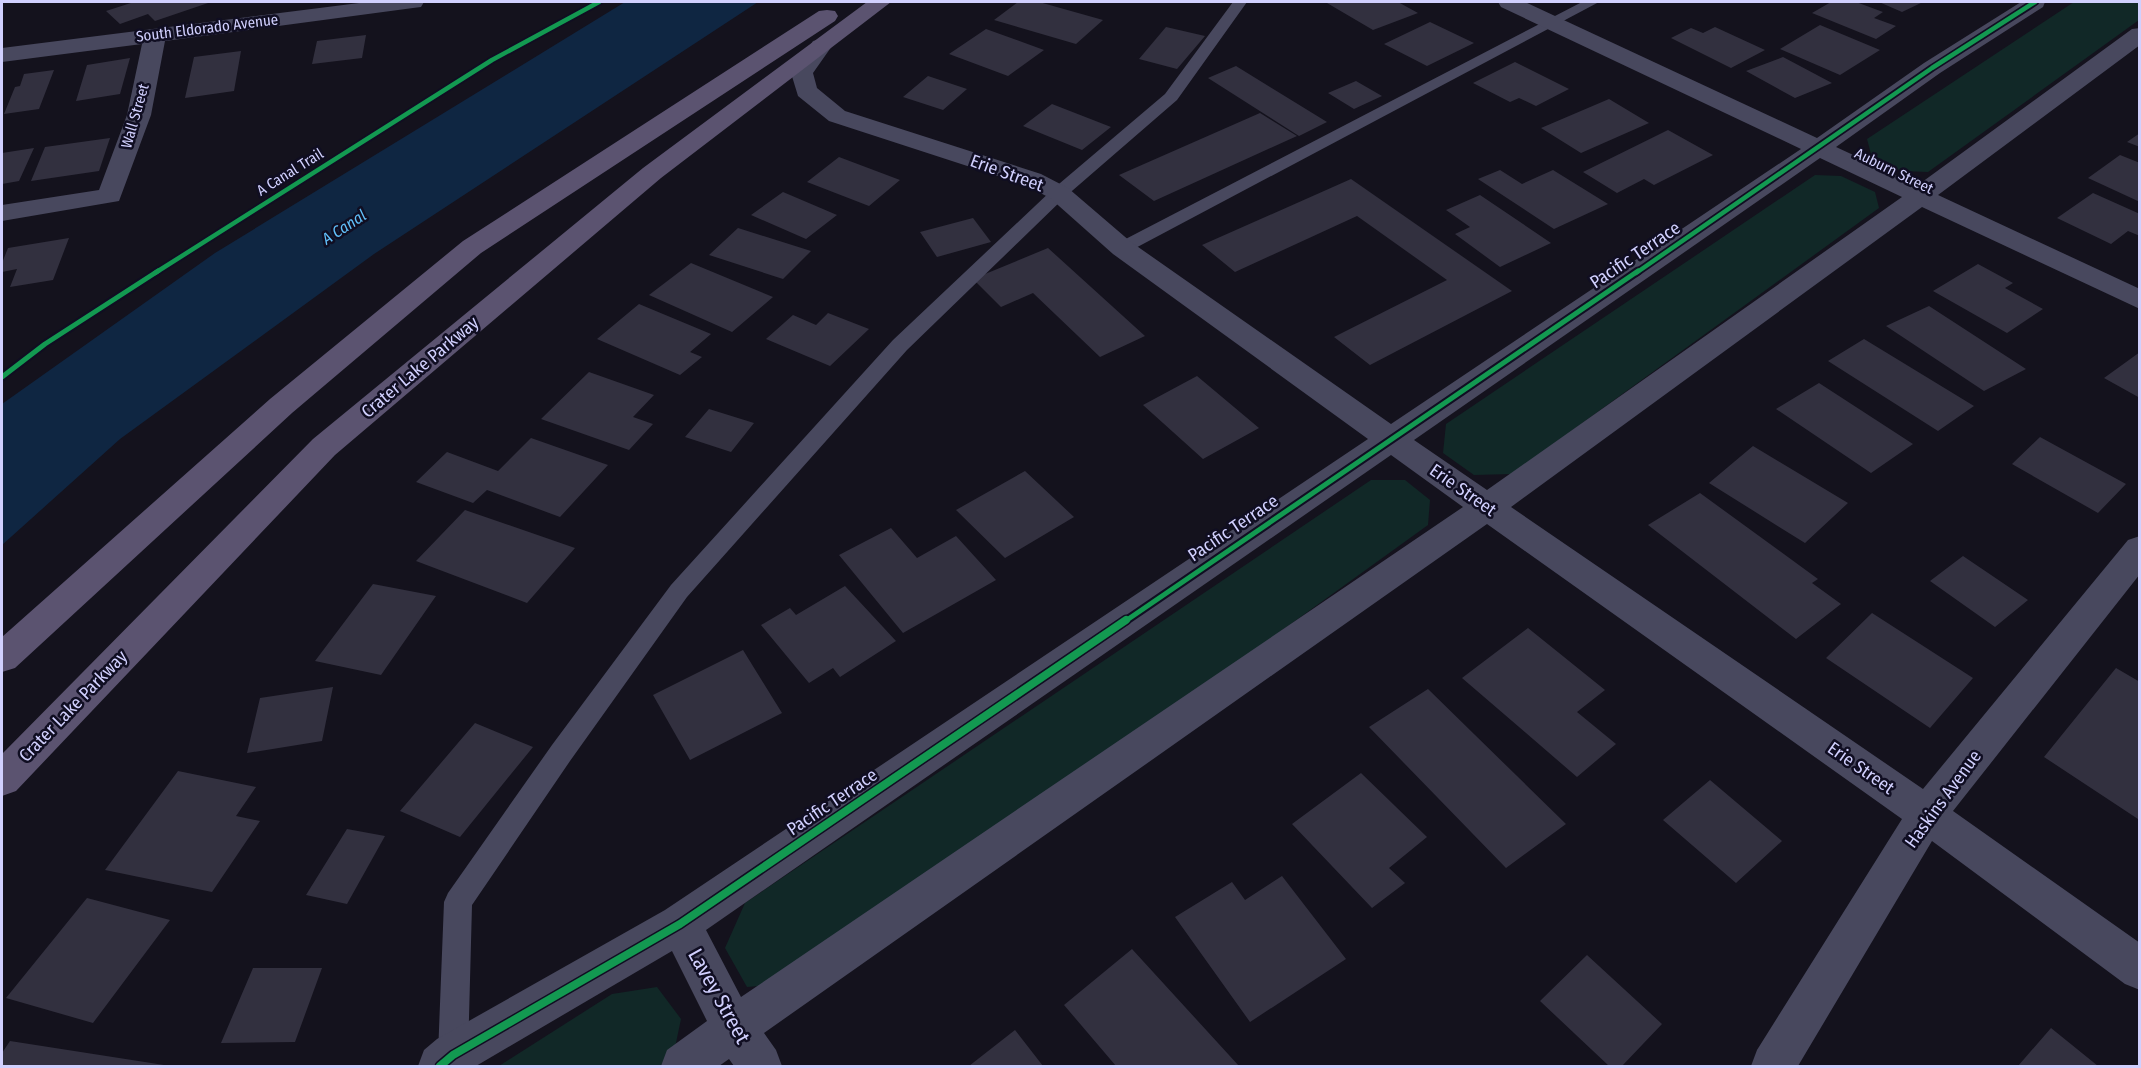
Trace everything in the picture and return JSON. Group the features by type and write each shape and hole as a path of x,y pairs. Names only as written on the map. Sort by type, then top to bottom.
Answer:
{"main road":[{"path":"2,658 281,405 472,247 848,2"},
{"name":"Crater Lake Parkway","path":"2,779 324,447 652,173 880,2"}],"street":[{"name":"South Eldorado Avenue","path":"2,55 155,35 301,8 413,2"},
{"name":"Auburn Street","path":"1509,2 2139,300"},
{"name":"Pacific Terrace","path":"447,1061 680,924 1819,148 1932,68 2035,2"},
{"path":"683,1066 1487,507 1919,197 2139,34"},
{"name":"Wall Street","path":"2,213 110,196 139,115 155,35"},
{"name":"Erie Street","path":"821,46 802,73 806,91 837,116 1032,179 1059,193 1122,248 1390,439 1927,814 2139,969"},
{"name":"Haskins Avenue","path":"1773,1066 1927,814 2139,549"},
{"name":"Lavey Street","path":"680,924 735,1028 760,1066"}],"lane":[{"path":"447,1061 458,902 561,753 679,591 900,345 1059,193 1171,97 1240,2"},
{"path":"1122,248 1551,21 1592,2"}],"green space":[{"path":"2074,2 2139,2 2139,20 1928,172 1901,171 1871,154 1867,139"},
{"path":"1815,175 1841,176 1875,192 1879,208 1512,474 1474,475 1443,453 1446,424"},
{"path":"1371,480 1405,480 1430,500 1428,525 793,983 747,987 725,948 745,903"},
{"path":"657,987 681,1019 673,1057 659,1066 499,1066 612,994"}],"water":[{"name":"A Canal","path":"625,2 758,2 374,254 120,439 2,545 2,404 215,253"}],"building":[{"path":"134,2 211,2 155,21 148,14 120,24 106,11"},
{"path":"1018,2 1039,2 1103,20 1076,44 994,20"},
{"path":"1398,2 1418,13 1373,30 1327,3"},
{"path":"1831,2 1856,2 1883,12 1874,18 1896,26 1876,39 1812,13"},
{"path":"1879,2 1923,2 1902,12"},
{"path":"1430,22 1474,43 1427,66 1384,44"},
{"path":"1820,25 1880,50 1840,75 1780,49"},
{"path":"1166,27 1205,36 1177,69 1139,59"},
{"path":"1715,27 1765,50 1731,68 1671,38 1691,28 1703,33"},
{"path":"986,29 1044,50 1008,76 949,54"},
{"path":"366,35 362,58 312,64 317,41"},
{"path":"241,51 234,91 185,98 194,57"},
{"path":"1783,57 1832,83 1795,98 1746,71"},
{"path":"130,58 120,94 76,101 87,65"},
{"path":"1515,62 1569,89 1536,106 1519,98 1510,102 1473,83"},
{"path":"1236,66 1327,122 1299,136 1208,78"},
{"path":"54,70 39,109 4,114 15,87 20,86 24,74"},
{"path":"928,76 967,89 943,110 903,97"},
{"path":"1356,81 1382,96 1354,109 1328,93"},
{"path":"1609,99 1649,123 1581,153 1541,128"},
{"path":"1052,104 1111,127 1082,150 1023,126"},
{"path":"1260,113 1297,136 1154,201 1119,175"},
{"path":"1668,130 1713,155 1654,185 1644,179 1617,193 1583,172"},
{"path":"2140,133 2140,147 2127,142"},
{"path":"110,138 99,171 31,181 45,147"},
{"path":"34,148 19,181 2,184 2,153"},
{"path":"2120,155 2140,163 2140,202 2088,178"},
{"path":"839,157 900,180 869,206 807,182"},
{"path":"1500,170 1522,184 1553,170 1608,204 1554,229 1478,179"},
{"path":"1351,179 1512,291 1370,365 1334,337 1447,280 1357,216 1235,272 1202,245"},
{"path":"783,192 837,215 806,239 751,215"},
{"path":"2093,193 2140,214 2140,236 2128,231 2111,244 2057,218"},
{"path":"1480,195 1551,243 1500,267 1455,234 1470,227 1446,210"},
{"path":"973,218 991,242 937,257 920,232"},
{"path":"738,228 811,251 783,279 709,255"},
{"path":"69,238 53,280 10,287 17,269 2,272 2,263 8,248"},
{"path":"1048,248 1145,336 1100,357 1033,293 1001,307 973,279"},
{"path":"691,263 773,297 732,332 649,295"},
{"path":"1978,264 2013,283 2005,288 2043,309 2007,333 1933,291"},
{"path":"639,304 711,334 690,352 702,357 680,375 597,339"},
{"path":"1929,306 2026,369 1984,391 1886,326"},
{"path":"828,313 869,329 830,366 766,339 793,315 816,325"},
{"path":"1864,339 1974,406 1938,431 1828,361"},
{"path":"2140,352 2140,398 2104,378"},
{"path":"589,372 654,395 633,417 653,424 629,450 541,419"},
{"path":"1197,376 1259,428 1203,459 1143,405"},
{"path":"1819,383 1913,444 1871,473 1776,409"},
{"path":"709,409 754,423 731,452 685,437"},
{"path":"2040,437 2126,484 2098,513 2012,464"},
{"path":"531,438 608,465 560,517 487,490 473,503 416,482 447,452 498,471"},
{"path":"1753,446 1848,503 1805,543 1709,483"},
{"path":"1025,471 1074,517 1005,558 956,510"},
{"path":"1700,493 1818,579 1812,583 1841,604 1796,639 1648,525"},
{"path":"465,510 575,548 527,603 416,561"},
{"path":"891,528 917,558 956,536 996,580 903,633 839,555"},
{"path":"1963,556 2028,600 1995,627 1930,581"},
{"path":"373,584 436,596 381,675 315,661"},
{"path":"845,586 896,641 840,677 833,668 809,683 761,625 790,608 796,615"},
{"path":"1872,613 1973,678 1930,728 1826,658"},
{"path":"1528,628 1605,690 1577,712 1616,744 1577,777 1462,678"},
{"path":"743,650 782,713 690,760 653,695"},
{"path":"2116,668 2140,682 2138,819 2044,757"},
{"path":"333,687 322,741 247,753 260,698"},
{"path":"1428,689 1566,824 1506,868 1369,727"},
{"path":"475,723 533,747 460,837 400,811"},
{"path":"178,771 256,787 236,816 260,821 212,892 105,870"},
{"path":"1361,773 1427,837 1389,868 1405,883 1372,908 1292,824"},
{"path":"1710,780 1782,841 1736,883 1663,820"},
{"path":"347,829 385,836 347,904 306,895"},
{"path":"1282,876 1346,959 1250,1022 1175,917 1232,882 1245,900"},
{"path":"87,898 170,920 93,1023 6,998"},
{"path":"1132,949 1239,1066 1116,1066 1064,1005"},
{"path":"1587,955 1662,1024 1622,1066 1609,1066 1540,1001"},
{"path":"253,968 322,968 295,1042 221,1043"},
{"path":"2051,1028 2098,1066 2018,1066"},
{"path":"1015,1030 1043,1066 969,1066"},
{"path":"10,1041 164,1066 2,1066 2,1053"}],"cycle path":[{"name":"A Canal Trail","path":"2,377 45,344 293,184 492,60 599,2"},
{"path":"440,1066 453,1055 680,924 1819,148 1932,68 2035,2"}]}
